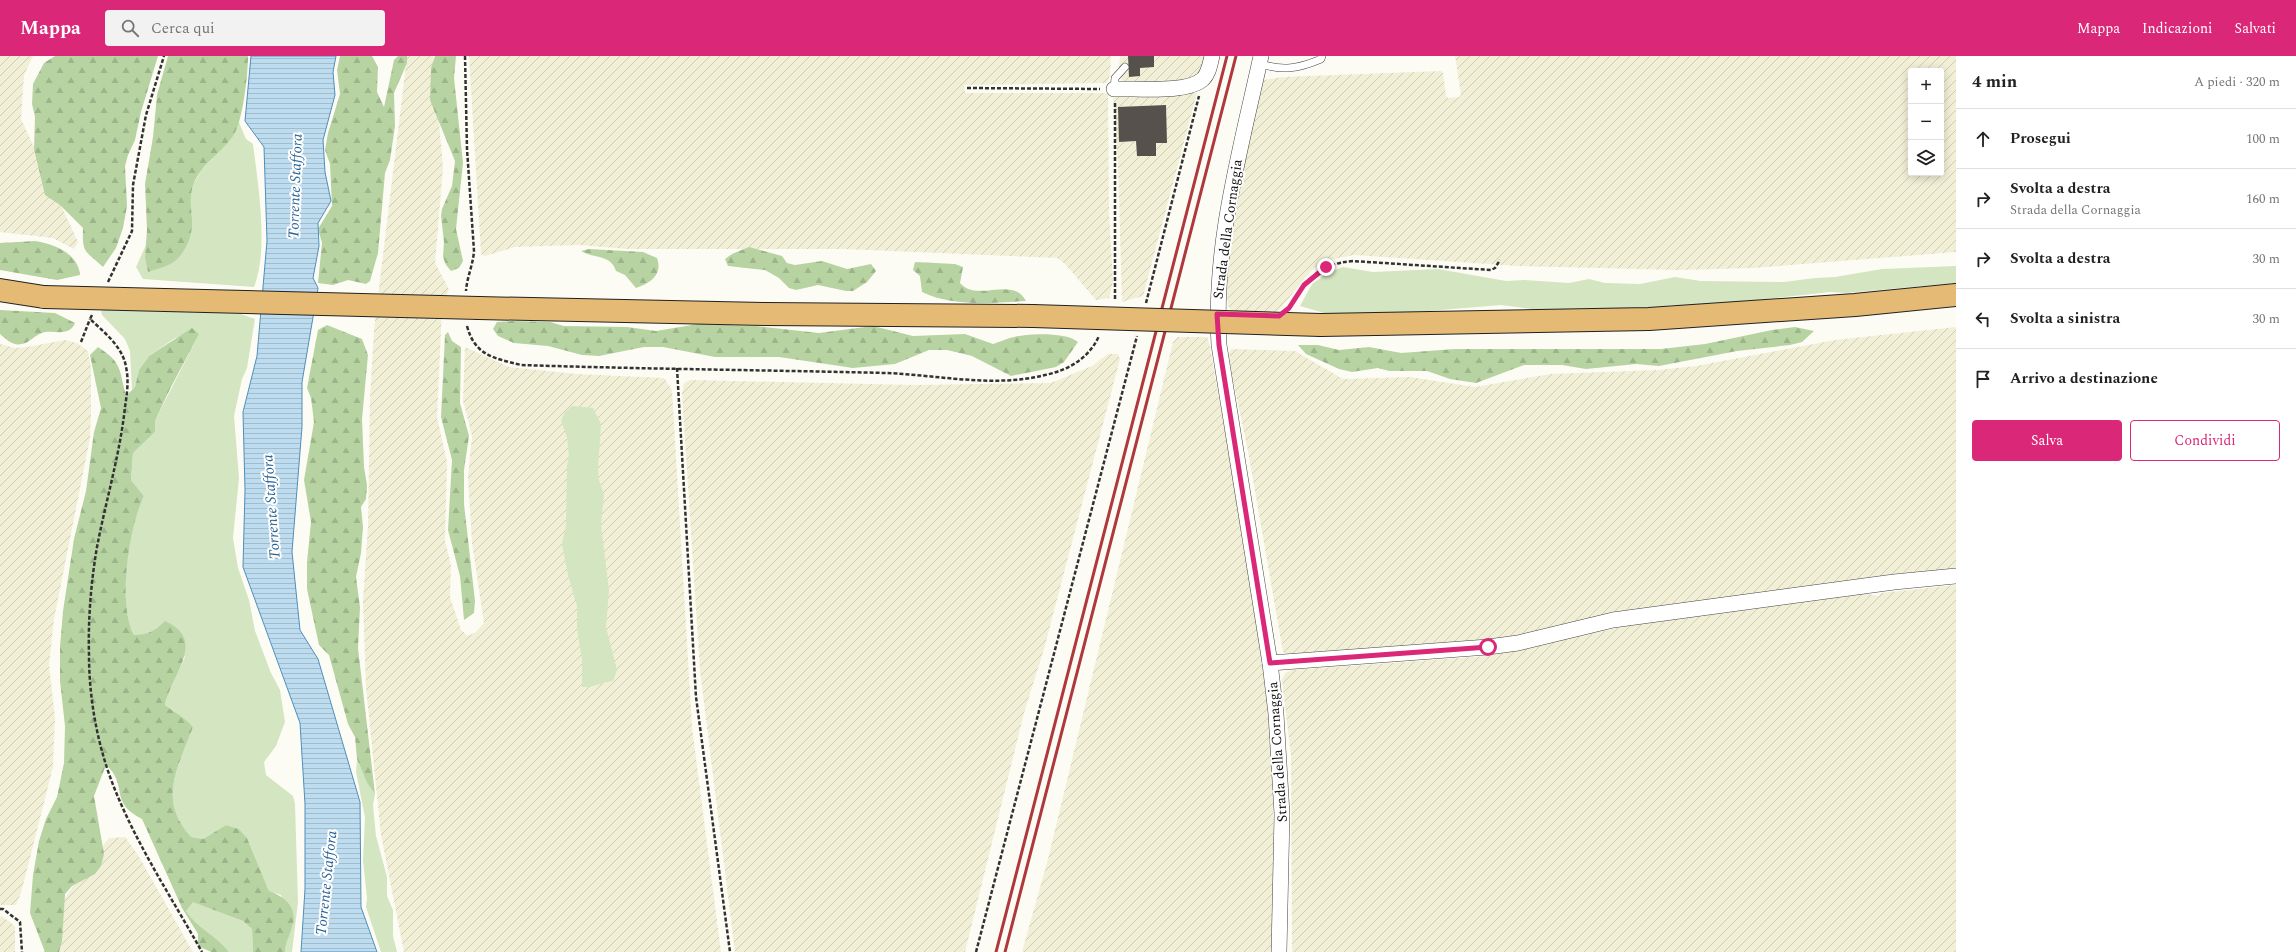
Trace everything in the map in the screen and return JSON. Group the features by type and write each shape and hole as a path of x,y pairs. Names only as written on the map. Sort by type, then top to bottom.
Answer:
{"highway":[{"path":"0,290 44,297 766,314 1033,316 1322,325 1649,319 1956,295"}],"street":[{"path":"1114,88 1184,88 1202,80 1206,75 1212,56"},
{"name":"Strada della Cornaggia","path":"1260,60 1236,157 1220,262 1217,314 1219,345 1270,663 1276,714 1281,807 1279,952"},
{"path":"1270,663 1488,647 1518,643 1613,620 1894,582 1956,576"}],"lane":[{"path":"1260,60 1273,68 1301,67 1321,59 1322,56"},
{"path":"1114,88 1114,78 1124,67"}],"path":[{"path":"106,287 132,231 134,177 146,115 164,56"},
{"path":"1144,309 1202,88 1202,80"},
{"path":"967,88 1114,88"},
{"path":"1289,308 1304,285 1314,274 1336,263 1353,261 1491,270 1495,268 1500,260"},
{"path":"81,342 93,312"},
{"path":"90,319 115,343 126,365 128,384 123,431 98,547 91,596 89,654 92,702 106,765 124,806 139,838 202,952"},
{"path":"976,952 1138,332"},
{"path":"677,368 696,697 730,952"},
{"path":"0,909 3,909 20,922 22,952"}],"shaded area":[{"path":"0,56 33,56 24,75 21,119 78,242 74,249 53,238 0,232"},
{"path":"407,56 433,56 443,167 435,263 449,289 442,308 437,417 447,462 445,541 451,565 450,597 461,630 468,636 476,632 484,623 472,543 468,476 472,436 463,401 465,347 509,367 577,374 664,378 672,390 692,727 721,952 404,952 381,835 366,687 363,601 368,525 370,399 374,330"},
{"path":"469,56 1111,56 1110,75 1107,83 964,85 965,93 1108,93 1109,215 1113,281 1109,298 1096,300 1065,264 1057,258 844,249 628,249 579,245 515,247 485,256 481,254"},
{"path":"1120,56 1207,56 1206,63 1197,76 1181,84 1123,85 1119,68"},
{"path":"1455,56 1956,56 1956,252 1754,268 1680,270 1518,266 1354,255 1323,261 1310,272 1279,310 1274,313 1232,311 1228,306 1227,293 1231,219 1242,177 1245,174 1244,167 1264,80 1283,77 1441,71 1443,73 1446,96 1448,98 1459,97 1461,95"},
{"path":"1113,93 1197,93 1143,296 1122,302 1118,163"},
{"path":"1956,327 1956,570 1495,640 1288,656 1283,652 1248,451 1232,375 1229,354 1231,349 1295,351 1343,379 1410,377 1475,387 1551,374 1658,370 1696,366 1835,340"},
{"path":"1178,337 1207,337 1209,342 1259,625 1273,750 1274,952 1022,952 1048,859 1173,342"},
{"path":"65,340 77,343 88,351 91,368 91,413 90,438 54,619 49,665 55,718 53,767 21,893 16,905 0,905 0,344 15,348"},
{"path":"1108,354 1118,354 1120,359 1044,649 1024,713 965,952 735,952 700,671 682,393 684,383 690,380 913,385 1051,383 1092,366"},
{"path":"1956,585 1956,952 1292,952 1291,756 1282,680 1285,673 1292,670 1488,656 1640,623 1862,593 1879,596 1881,593"},
{"path":"125,837 138,855 193,952 44,952 52,916 109,838"},
{"path":"2,916 15,926 15,952 0,952 0,917"}],"green space":[{"path":"55,56 158,56 141,112 135,140 125,166 127,206 123,228 116,248 103,267 86,251 83,243 83,228 60,205 45,195 34,149 35,117 32,104 33,84 44,63"},
{"path":"168,56 248,56 247,74 240,120 237,129 228,142 197,176 192,187 192,225 186,247 180,256 167,266 148,272 145,257 147,230 145,184 153,137 157,95"},
{"path":"340,56 372,56 378,67 377,92 384,107 394,60 398,56 407,56 407,63 394,93 395,126 390,160 385,173 378,253 370,281 366,284 348,280 333,285 318,283 322,243 318,229 332,206 330,164 325,150 328,133 340,94 337,70"},
{"path":"435,56 456,56 454,78 463,163 456,229 463,261 459,268 451,271 446,265 443,257 444,242 441,216 442,209 452,186 455,161 430,100 431,68"},
{"path":"238,120 246,139 253,144 261,217 261,254 254,287 143,279 136,267 147,243 145,257 192,222 190,196 194,183 201,171 233,135"},
{"path":"35,241 50,244 70,255 78,267 80,275 57,280 0,270 0,243"},
{"path":"749,247 782,256 787,263 795,265 822,261 847,269 871,264 876,271 867,282 853,291 818,285 796,290 789,288 779,278 765,270 728,266 725,259 732,254"},
{"path":"589,249 643,252 657,258 657,273 651,281 636,288 625,275 616,271 614,266 606,259 581,251"},
{"path":"915,262 955,264 963,267 960,283 967,288 976,291 1004,289 1013,290 1020,294 1026,301 973,303 934,297 922,292 920,276 913,270"},
{"path":"1956,266 1956,283 1846,293 1830,292 1720,303 1702,307 1673,305 1644,310 1553,312 1501,305 1392,314 1344,314 1324,313 1300,306 1312,284 1329,272 1343,267 1373,272 1438,269 1506,281 1524,280 1569,283 1589,279 1605,283 1640,284 1675,277 1701,281 1784,282 1835,277 1882,269"},
{"path":"106,308 161,308 186,312 227,309 255,319 247,368 242,379 234,416 239,478 233,538 238,568 249,600 255,631 271,673 280,690 285,722 276,746 264,762 266,775 293,796 295,804 298,902 292,952 285,952 285,944 293,925 281,895 269,891 247,838 239,829 226,825 203,839 191,837 181,823 175,810 173,796 174,783 177,770 193,727 165,705 168,694 185,657 157,630 146,635 134,635 129,621 126,605 125,586 129,546 138,510 144,496 131,480 133,453 155,432 155,421 199,334 175,338 149,356 139,370 135,387 132,390 130,351 125,339 102,315 101,311"},
{"path":"0,310 55,313 75,323 72,328 65,332 46,332 37,335 25,343 16,344 10,342 0,334"},
{"path":"497,322 550,322 564,326 627,327 656,331 698,324 756,326 819,333 873,326 913,336 965,334 993,344 1020,336 1038,334 1066,336 1078,342 1064,362 1056,367 1011,376 972,356 947,350 929,350 895,364 853,368 779,357 715,357 663,347 644,347 599,356 582,355 548,346 514,343 498,336 493,329"},
{"path":"327,325 362,339 368,355 362,419 364,467 367,485 366,499 361,507 363,527 361,553 356,577 360,607 358,648 375,794 367,783 357,759 355,737 348,724 329,655 319,645 307,589 307,562 311,522 304,480 314,422 311,398 307,388 318,330"},
{"path":"1795,327 1814,331 1802,342 1790,345 1737,351 1659,366 1636,364 1586,369 1562,365 1524,365 1476,383 1450,379 1427,371 1389,371 1378,368 1352,372 1339,369 1306,354 1298,345 1318,345 1339,350 1369,347 1401,353 1455,349 1661,349 1705,344 1772,330"},
{"path":"192,328 199,334 155,421 155,432 133,453 131,480 144,496 134,526 130,545 127,566 126,605 129,621 134,635 151,632 165,621 178,629 184,638 185,648 183,659 168,694 165,705 193,727 177,770 174,783 173,796 175,810 181,823 191,837 203,839 226,825 239,829 247,838 269,891 280,896 291,907 294,918 293,924 286,944 285,952 253,952 252,929 243,921 193,902 186,911 190,917 229,952 211,952 198,946 198,934 182,908 142,819 132,813 125,806 117,779 106,765 94,796 104,854 101,866 95,874 72,886 65,894 62,941 59,952 45,952 30,913 33,875 39,841 46,819 57,797 64,763 65,726 60,681 60,647 63,611 74,539 86,491 94,432 101,408 90,355 98,347 112,358 121,373 126,396 135,387 139,370 149,356"},
{"path":"448,332 452,341 461,347 460,403 469,436 464,470 464,504 475,601 474,613 464,620 460,576 448,530 452,460 441,417 445,335"},
{"path":"572,406 593,408 601,424 598,469 599,480 604,495 601,525 609,591 606,627 617,670 613,681 586,687 582,687 582,660 577,628 577,606 568,575 562,544 566,525 567,465 569,456 567,437 561,421 565,412"},
{"path":"357,759 367,783 375,794 373,805 376,836 387,877 387,896 393,910 393,936 397,952 381,952 366,907 367,898 363,861 365,817 356,772"},
{"path":"193,901 243,921 252,929 253,952 229,952 190,917 186,911"}],"water":[{"name":"Torrente Staffora","path":"251,56 336,56 333,72 335,95 323,140 325,172 331,201 318,223 319,246 313,278 318,288 302,382 302,427 292,552 300,630 318,659 360,802 361,907 377,952 301,952 305,889 305,804 300,723 243,567 245,490 243,412 257,356 267,241 264,147 245,121"}],"building":[{"path":"1128,56 1154,56 1154,67 1140,68 1140,76 1129,77"},
{"path":"1166,105 1167,143 1156,143 1156,156 1137,156 1136,141 1119,142 1118,107"}],"railway":[{"path":"996,952 1227,56"},
{"path":"1005,952 1236,56"}],"route":[{"path":"1326,267 1314,274 1304,285 1284,314 1273,317 1217,314 1219,345 1270,663 1451,651 1488,647"}]}
